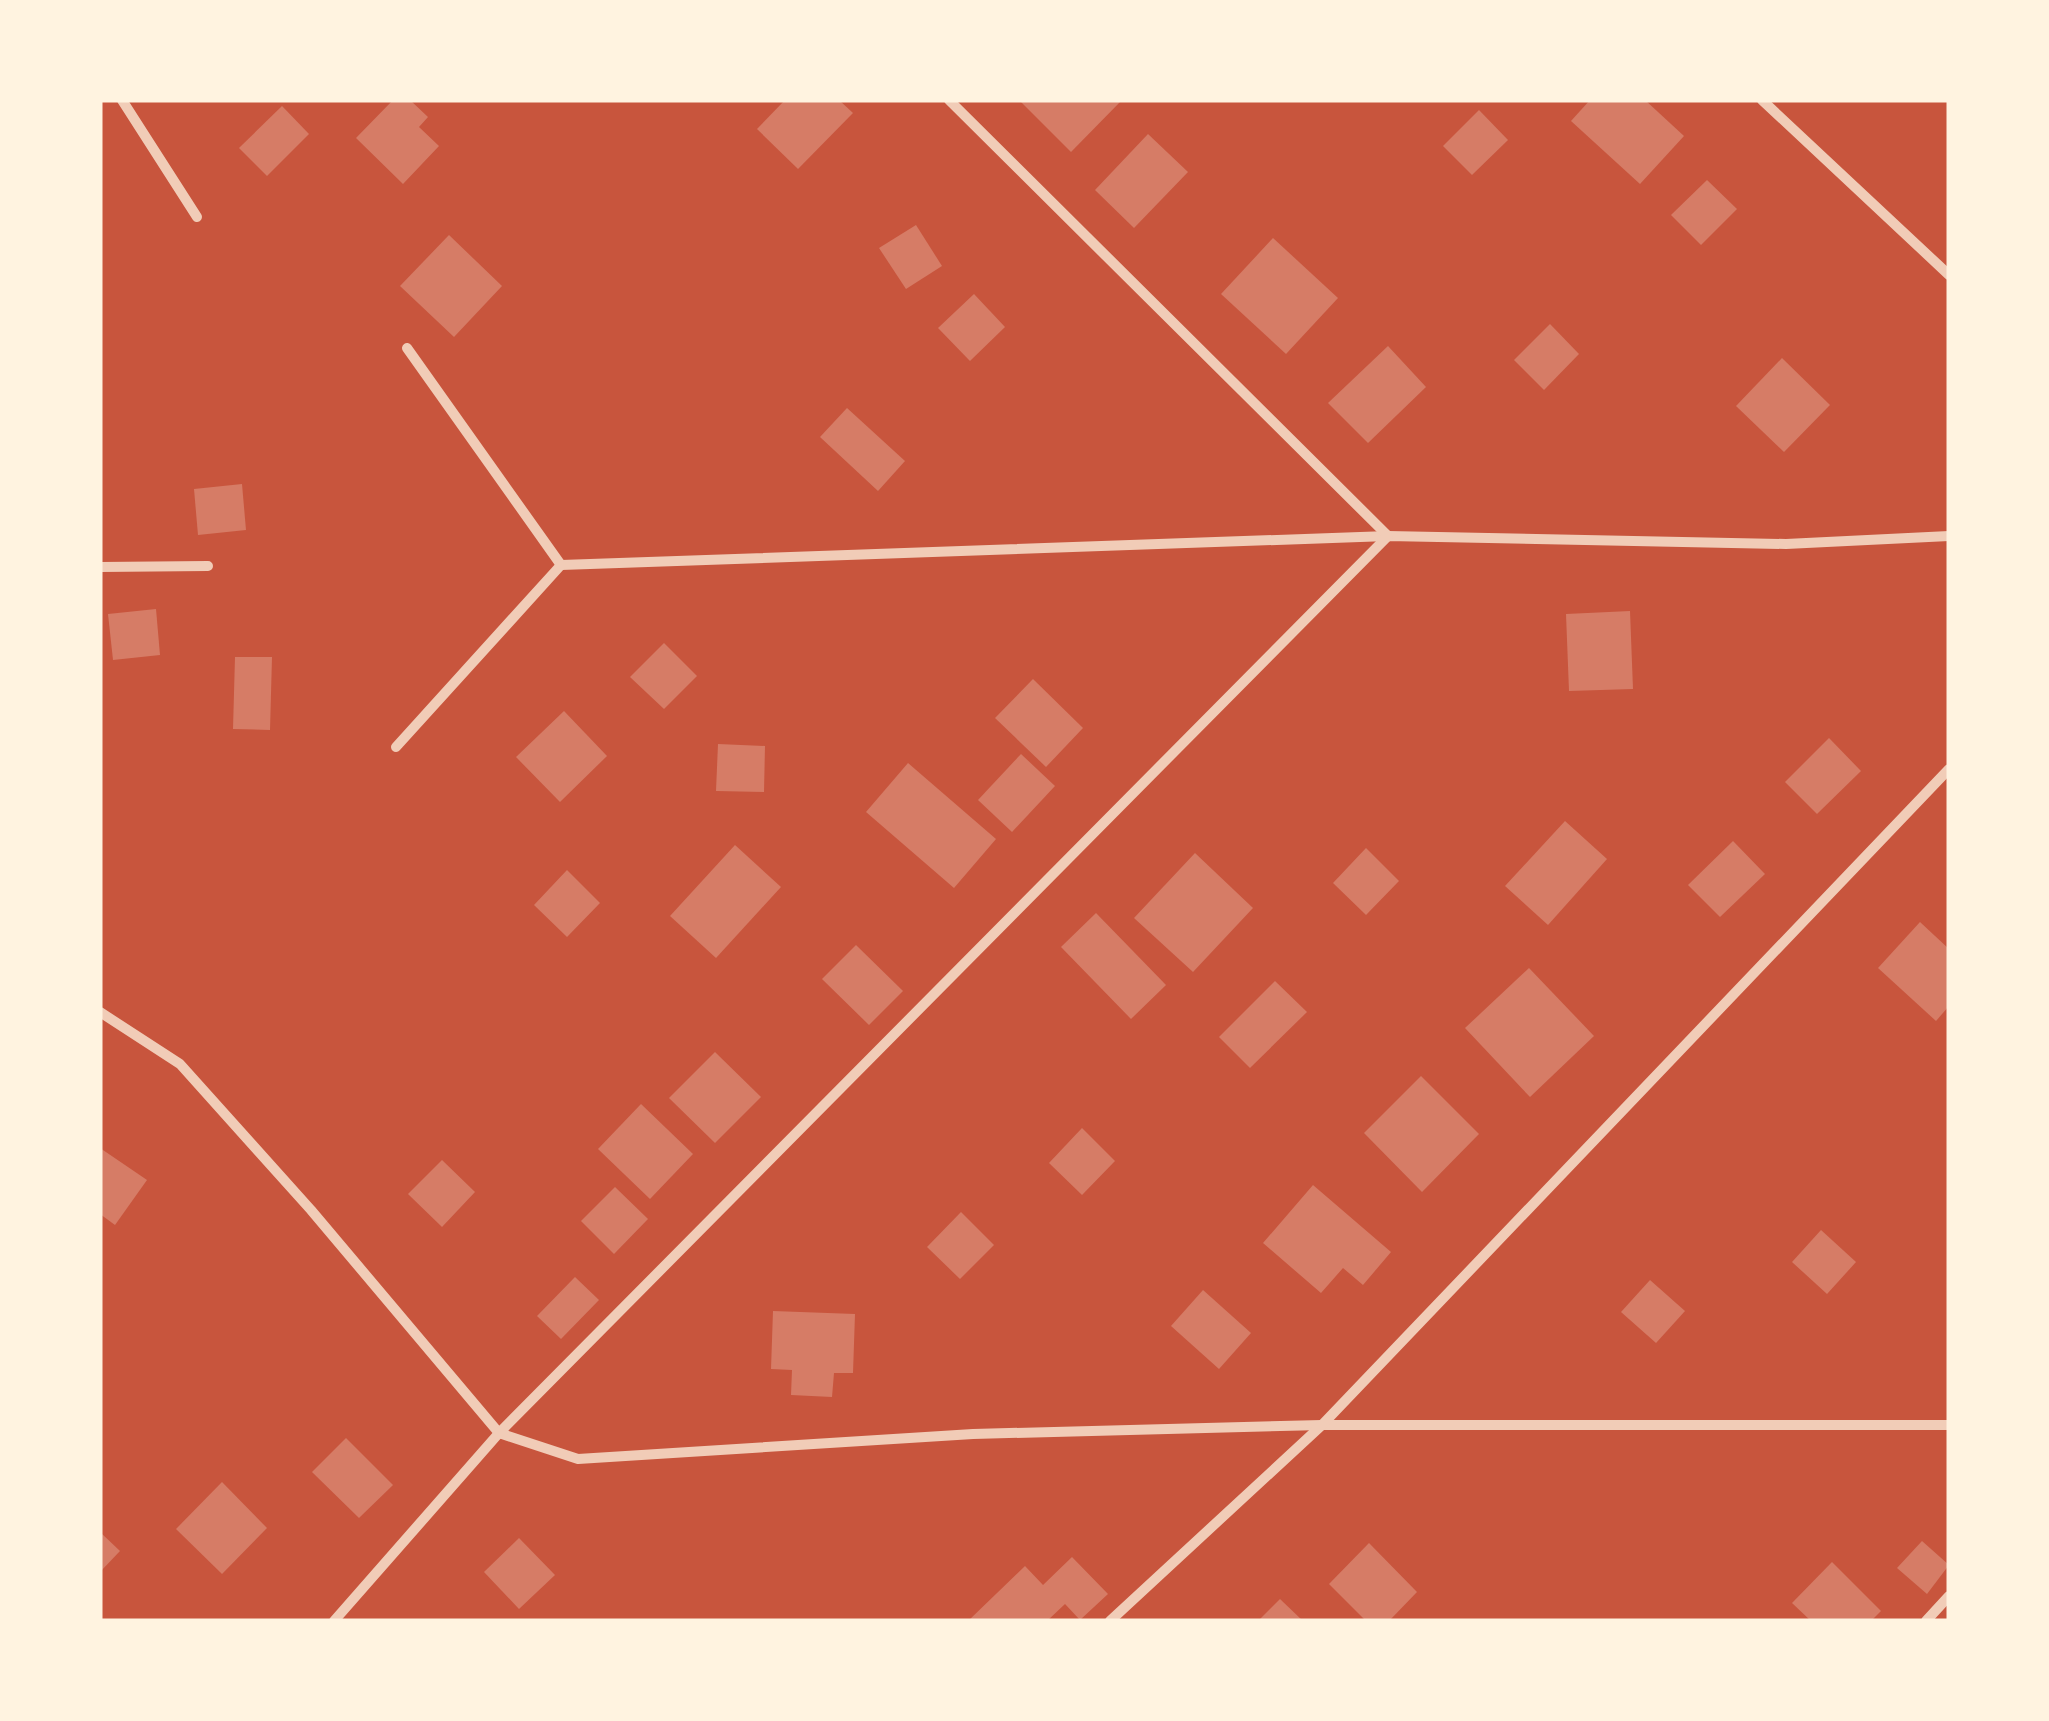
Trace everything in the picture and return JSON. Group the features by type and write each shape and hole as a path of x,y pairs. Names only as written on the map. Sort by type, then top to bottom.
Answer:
{"street":[{"path":"122,100 196,218"},
{"path":"949,100 1388,536"},
{"path":"1762,100 1949,274"},
{"path":"407,348 561,564"},
{"path":"334,1621 500,1433 1388,536"},
{"path":"396,747 561,564 1388,536 1786,544 1949,536"},
{"path":"100,567 208,566"},
{"path":"1110,1621 1322,1425 1949,769"},
{"path":"101,1014 180,1064 311,1210 500,1433 578,1458 973,1434 1322,1425 1949,1425"},
{"path":"1926,1621 1949,1596"}],"building":[{"path":"393,100 410,100 428,117 419,127 439,146 403,184 356,138"},
{"path":"785,100 839,100 853,113 798,169 757,129"},
{"path":"1019,100 1122,100 1071,152"},
{"path":"1590,100 1645,100 1684,136 1640,184 1571,121"},
{"path":"282,106 309,134 267,176 239,148"},
{"path":"1479,110 1508,140 1472,175 1443,146"},
{"path":"1148,134 1188,172 1134,228 1095,190"},
{"path":"1707,180 1737,209 1701,245 1671,215"},
{"path":"916,225 942,266 906,289 879,248"},
{"path":"449,235 502,286 454,337 400,286"},
{"path":"1273,238 1338,298 1286,354 1221,294"},
{"path":"974,294 1005,327 970,361 938,328"},
{"path":"1550,324 1579,354 1544,390 1514,360"},
{"path":"1388,346 1426,387 1368,443 1328,403"},
{"path":"1782,358 1830,405 1784,452 1736,406"},
{"path":"847,408 905,461 878,491 820,437"},
{"path":"242,484 246,530 198,535 194,489"},
{"path":"156,609 160,655 113,660 108,614"},
{"path":"1630,611 1633,689 1569,691 1566,614"},
{"path":"664,643 697,676 664,709 630,677"},
{"path":"235,657 272,657 270,730 233,729"},
{"path":"1033,679 1083,728 1046,767 995,718"},
{"path":"564,711 607,756 560,802 516,757"},
{"path":"1829,738 1861,771 1817,814 1785,782"},
{"path":"718,744 765,746 764,792 716,791"},
{"path":"1021,754 1055,786 1012,832 978,800"},
{"path":"908,763 996,839 954,888 866,812"},
{"path":"1565,821 1607,859 1548,925 1505,886"},
{"path":"1733,841 1765,874 1720,917 1688,885"},
{"path":"735,845 781,887 716,958 670,916"},
{"path":"1366,848 1399,881 1366,915 1333,883"},
{"path":"1195,853 1253,908 1193,972 1134,918"},
{"path":"567,870 600,903 567,937 534,905"},
{"path":"1096,913 1166,985 1131,1019 1061,947"},
{"path":"1920,922 1949,949 1949,1006 1936,1021 1878,968"},
{"path":"856,945 903,991 869,1025 822,979"},
{"path":"1529,968 1594,1036 1530,1097 1465,1028"},
{"path":"1275,981 1307,1012 1250,1068 1219,1037"},
{"path":"715,1052 761,1097 715,1143 669,1098"},
{"path":"1421,1076 1479,1134 1422,1192 1364,1133"},
{"path":"641,1104 693,1154 650,1199 598,1149"},
{"path":"1082,1128 1115,1161 1082,1195 1049,1163"},
{"path":"100,1148 147,1180 115,1225 100,1214"},
{"path":"442,1160 475,1192 442,1227 408,1194"},
{"path":"1313,1185 1391,1252 1363,1285 1343,1268 1321,1293 1263,1243"},
{"path":"615,1187 648,1219 614,1254 581,1221"},
{"path":"961,1212 994,1245 960,1279 927,1247"},
{"path":"1821,1230 1856,1262 1827,1294 1792,1262"},
{"path":"575,1277 599,1300 561,1339 537,1316"},
{"path":"1650,1280 1685,1311 1656,1343 1621,1312"},
{"path":"1203,1290 1251,1333 1219,1369 1171,1326"},
{"path":"773,1311 855,1314 853,1373 834,1373 832,1397 791,1395 792,1370 771,1369"},
{"path":"346,1438 393,1485 359,1518 312,1472"},
{"path":"222,1482 267,1528 222,1574 176,1529"},
{"path":"100,1532 120,1551 100,1572"},
{"path":"519,1538 555,1575 519,1609 484,1572"},
{"path":"1922,1541 1949,1565 1927,1594 1897,1568"},
{"path":"1369,1543 1417,1592 1389,1621 1366,1621 1329,1584"},
{"path":"1072,1557 1108,1594 1080,1620 1065,1604 1047,1621 968,1621 1025,1566 1043,1585"},
{"path":"1832,1562 1881,1611 1871,1621 1811,1621 1792,1603"},
{"path":"1280,1599 1303,1621 1258,1621"}]}
